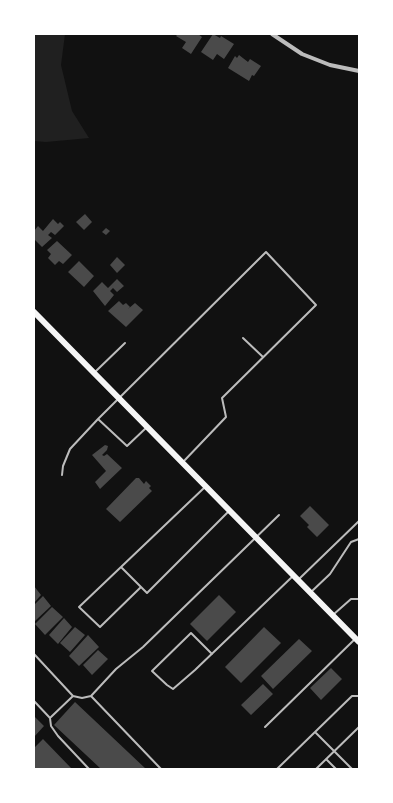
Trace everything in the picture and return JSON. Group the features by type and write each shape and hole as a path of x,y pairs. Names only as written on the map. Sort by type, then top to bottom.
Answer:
{"main road":[{"path":"34,312 293,575 358,638"}],"street":[{"path":"272,34 302,54 330,64 359,71"}],"lane":[{"path":"62,475 62,466 70,448 266,252 316,304 222,398 226,417 182,463"},
{"path":"243,338 262,357"},
{"path":"94,373 125,343"},
{"path":"98,419 126,446 147,427"},
{"path":"141,587 100,627 79,607 206,487"},
{"path":"121,568 147,593 230,511"},
{"path":"34,654 73,696 82,698 91,696 116,669 143,647 279,514"},
{"path":"298,580 359,521"},
{"path":"311,593 330,574 351,542 359,539"},
{"path":"212,654 190,633 152,671 167,686 173,689 212,654 293,575"},
{"path":"333,615 351,599 359,599"},
{"path":"265,727 358,638"},
{"path":"50,718 73,696"},
{"path":"91,696 161,769"},
{"path":"278,769 352,696 359,696"},
{"path":"34,701 50,718 51,726 58,736 89,769"},
{"path":"316,769 359,727"},
{"path":"315,732 352,769"},
{"path":"326,759 336,769"}],"shaded area":[{"path":"34,34 65,34 61,65 72,111 89,138 46,142 34,141"}],"building":[{"path":"178,34 198,34 202,37 191,54 182,48 186,42 176,36"},
{"path":"213,34 220,38 221,36 234,44 224,59 217,54 213,60 201,52"},
{"path":"239,55 248,62 250,59 261,66 254,76 252,75 249,81 228,68 235,56 237,58"},
{"path":"85,214 92,222 84,230 76,222"},
{"path":"53,219 58,224 60,222 64,226 55,235 51,232 48,235 52,238 42,247 34,239 34,231 38,226 43,231"},
{"path":"106,228 110,231 106,235 102,232"},
{"path":"57,241 72,255 63,264 59,261 55,265 48,258 51,254 47,250"},
{"path":"117,257 125,265 117,273 110,265"},
{"path":"79,261 94,276 84,287 68,272"},
{"path":"117,279 124,286 117,292 113,288 110,291 114,295 105,306 93,291 102,282 108,288"},
{"path":"119,301 123,305 126,303 130,307 128,309 135,303 143,310 126,327 108,311"},
{"path":"105,445 108,446 107,450 102,455 104,456 107,454 122,468 100,489 95,482 106,471 92,455"},
{"path":"136,478 139,478 144,484 146,481 151,486 149,488 152,491 120,522 106,509"},
{"path":"310,506 329,525 317,537 307,527 309,525 300,516"},
{"path":"34,586 41,595 34,603"},
{"path":"219,595 236,612 207,641 190,624"},
{"path":"43,596 51,606 35,621 34,605"},
{"path":"52,607 63,617 45,635 35,624"},
{"path":"64,618 72,627 58,644 49,635"},
{"path":"75,627 85,635 70,652 60,643"},
{"path":"264,627 281,643 241,683 225,667"},
{"path":"88,635 99,647 79,666 69,656"},
{"path":"299,639 312,651 273,689 261,676"},
{"path":"98,650 108,659 92,675 83,665"},
{"path":"331,668 342,679 321,700 310,688"},
{"path":"263,684 273,694 251,715 241,705"},
{"path":"75,702 146,769 101,769 54,725"},
{"path":"34,716 44,726 34,737"},
{"path":"43,739 72,769 34,769 34,748"}]}
